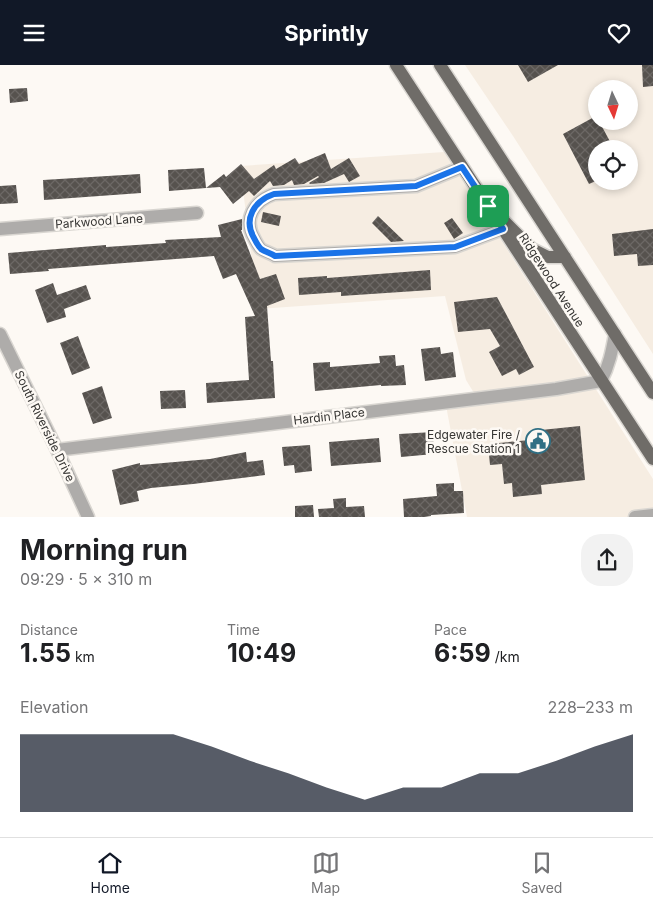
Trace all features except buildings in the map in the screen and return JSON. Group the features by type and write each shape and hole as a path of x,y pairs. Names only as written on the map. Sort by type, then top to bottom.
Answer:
{"main road":[{"name":"Ridgewood Avenue","path":"396,65 653,459"},
{"name":"Ridgewood Avenue","path":"440,65 653,393"},
{"path":"488,206 532,249 548,257 565,257"}],"street":[{"path":"462,167 416,186 274,194 266,197 255,206 250,217 250,231 259,248 275,256 455,247 503,229"},
{"name":"Parkwood Lane","path":"0,229 197,213"},
{"path":"601,381 612,356 615,334"},
{"name":"South Riverside Drive","path":"0,335 88,517"},
{"name":"Hardin Place","path":"57,450 556,389 601,381"},
{"path":"635,517 653,515"}],"shaded area":[{"path":"465,65 653,65 653,354 513,136"},
{"path":"444,152 653,479 653,517 467,517 444,395 474,393 466,380 445,296 258,309 240,166"}],"place":[{"name":"Edgewater Fire / Rescue Station 1","path":"538,441"}],"route":[{"path":"462,167 488,206 503,229 455,247 275,256 259,248 250,231 250,217 255,206 266,197 274,194 416,186 462,167"}]}
